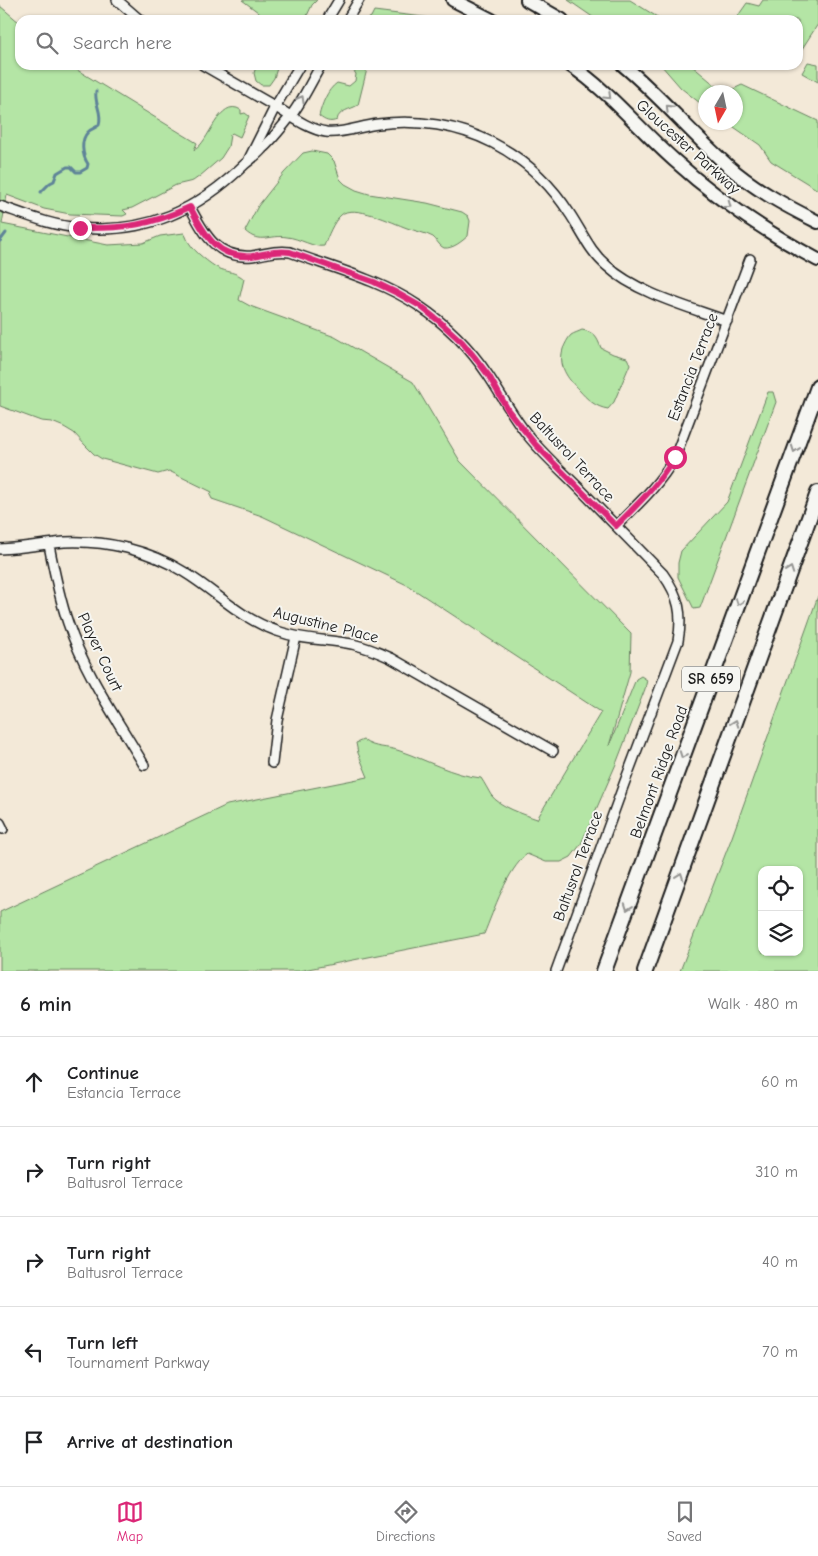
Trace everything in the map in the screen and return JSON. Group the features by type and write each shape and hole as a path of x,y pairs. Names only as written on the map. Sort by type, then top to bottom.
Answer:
{"main road":[{"path":"452,0 482,15"},
{"path":"527,0 553,15"},
{"name":"Gloucester Parkway","path":"576,70 604,92 674,160 726,204 788,244 818,260"},
{"name":"Gloucester Parkway","path":"629,70 648,86 729,167 758,188 818,222"},
{"name":"Belmont Ridge Road","path":"604,971 818,387"},
{"name":"SR 659","path":"645,971 818,493"}],"street":[{"path":"117,0 134,15"},
{"path":"330,15 339,0"},
{"path":"350,15 359,0"},
{"path":"212,70 291,116 317,129 328,132 340,132 378,124 426,123 450,128 492,143 513,155 542,179 570,213 594,253 621,278 640,289 726,321"},
{"path":"247,163 275,107 297,70"},
{"path":"0,206 56,224 80,228 107,229 152,222 190,207 230,180 262,150 291,116 318,70"},
{"name":"Baltusrol Terrace","path":"190,207 203,232 211,242 231,254 253,256 274,251 290,252 374,282 420,306 462,342 489,376 521,427 535,444 663,574 670,584 680,612 678,641 556,971"},
{"name":"Estancia Terrace","path":"616,526 654,489 665,475 675,457 750,259"},
{"name":"Augustine Place","path":"0,549 63,542 85,542 131,549 158,558 190,576 244,616 277,631 296,637 352,644 391,658 553,751"},
{"name":"Player Court","path":"49,545 60,597 78,651 144,765"},
{"path":"272,763 277,720 296,637"}],"green space":[{"path":"242,0 317,0 307,15 260,15"},
{"path":"568,0 630,0 654,15 590,15"},
{"path":"763,0 818,0 818,24 803,47 803,15 739,15 747,3 759,6"},
{"path":"0,6 15,19 15,70 77,70 197,143 194,150 205,139 220,115 226,110 233,107 241,110 241,114 245,113 249,116 240,137 232,133 228,147 221,158 200,176 193,181 176,185 132,208 123,210 127,214 123,216 70,214 44,209 7,195 2,224 108,245 143,243 160,236 184,233 192,247 207,261 244,279 239,300 250,306 335,337 413,382 460,461 631,634 630,672 609,746 636,679 641,676 647,680 645,689 616,764 581,844 571,857 561,862 546,862 527,854 507,880 484,934 298,971 0,971 0,912 227,805 368,777 356,743 363,740 372,745 395,749 450,771 481,778 491,795 500,803 512,810 537,819 601,712 407,585 262,516 212,499 210,495 212,492 169,471 158,474 102,459 94,454 74,433 64,427 0,406"},
{"path":"374,11 407,15 372,15"},
{"path":"808,62 818,64 818,82 802,73"},
{"path":"255,70 276,70 269,85 261,85 256,81"},
{"path":"353,70 367,70 358,105 342,112 337,120 325,120 319,116 323,102 330,89 337,83 349,86 355,81 356,74"},
{"path":"665,70 697,70 715,85 698,85 698,101 681,88"},
{"path":"743,85 818,121 818,190 771,161 760,145 738,130 743,130"},
{"path":"312,151 327,154 334,161 340,179 356,190 369,194 427,203 462,212 468,216 470,221 468,236 454,246 444,248 430,236 373,215 354,211 347,212 338,218 324,246 316,246 281,236 260,238 250,235 245,231 258,206 284,173 303,153"},
{"path":"582,330 594,336 601,348 627,358 630,364 614,402 608,409 595,404 585,396 571,381 563,366 562,355 567,341 571,335"},
{"path":"768,392 773,392 776,402 700,608 694,609 678,577 678,563 681,551 727,502"},
{"path":"818,596 818,971 680,971 732,837"}],"waterway":[{"path":"41,192 54,181 57,173 67,167 71,167 76,172 87,168 88,164 83,148 85,135 99,125 100,120 96,91"},
{"path":"0,241 6,233"}],"route":[{"path":"80,228 107,229 128,227 171,216 190,207 203,232 211,242 231,254 253,256 268,252 290,252 374,282 397,293 420,306 462,342 489,376 508,410 535,444 616,526 654,489 665,475 675,457"}]}
